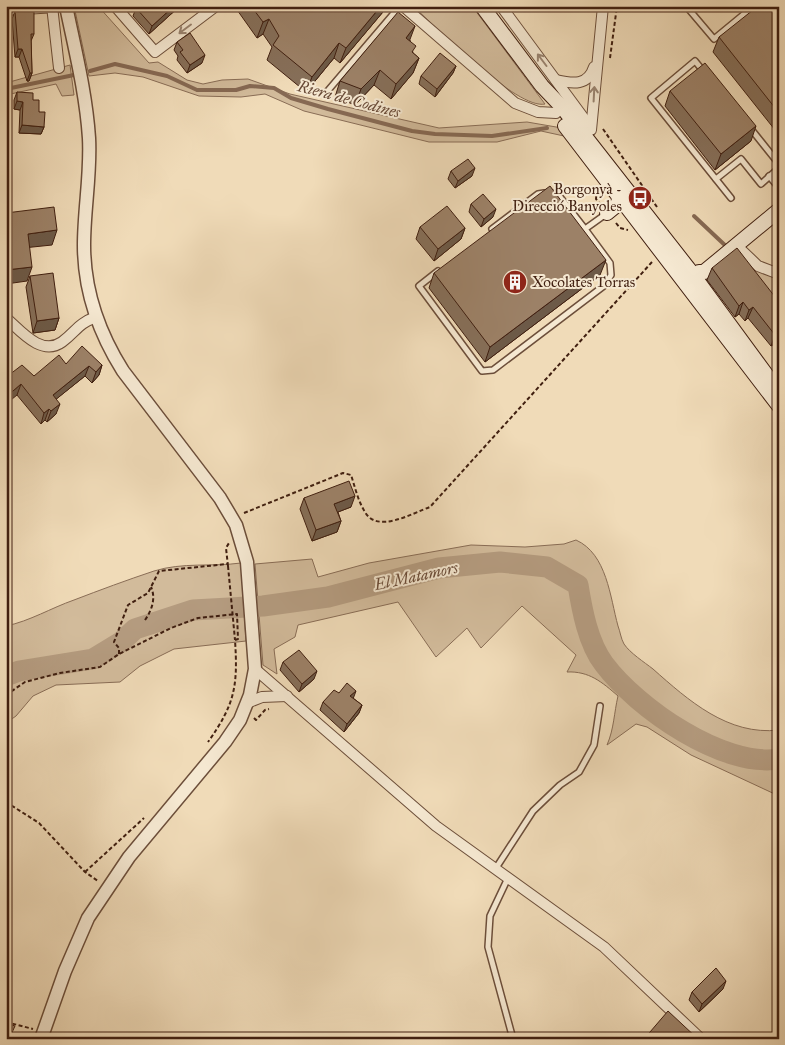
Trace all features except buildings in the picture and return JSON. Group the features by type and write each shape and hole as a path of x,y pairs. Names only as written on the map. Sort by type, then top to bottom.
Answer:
{"main road":[{"path":"482,6 542,86 562,107 667,242 698,276 779,392"},
{"path":"542,86 556,113 620,202 779,406"},
{"path":"592,145 600,162 620,192 620,202 607,213"},
{"path":"601,174 608,190 607,213"},
{"path":"620,202 632,206 651,230 667,242"},
{"path":"744,361 724,327 696,290 698,276 779,210"},
{"path":"607,213 631,220 664,250 683,272 698,276"}],"street":[{"path":"42,1035 78,939 106,887 225,742 240,720 247,704 255,669 247,562 236,525 220,498 123,371 111,351 96,317 88,283 85,256 89,148 82,81 66,6"},
{"path":"115,6 155,52 216,6"},
{"path":"401,6 515,103 538,112 556,113"},
{"path":"501,6 556,80 596,127"},
{"path":"592,145 596,127 596,61 603,6"},
{"path":"6,10 55,7 59,68"},
{"path":"556,80 571,84 581,83 592,73 596,61"},
{"path":"736,245 758,266 779,274"},
{"path":"6,318 35,344 49,346 61,343 82,322 96,317"},
{"path":"255,669 424,816 593,938 628,967 701,1039"},
{"path":"247,704 262,697 287,696"}],"lane":[{"path":"324,94 401,6"},
{"path":"686,6 714,39 754,6"},
{"path":"707,76 695,61 651,98 731,198"},
{"path":"749,127 779,164"},
{"path":"716,179 741,159 761,184 779,168"},
{"path":"769,176 779,188"},
{"path":"441,268 418,286 482,371 493,370 605,284 611,275 610,263 560,197 550,191 538,194 486,234"},
{"path":"585,229 607,213"},
{"path":"496,868 533,811 560,785 580,772 594,746 600,706"},
{"path":"508,878 490,916 488,947 513,1039"}],"path":[{"path":"596,127 658,205"},
{"path":"236,525 240,514 343,473 351,475 365,513 372,521 384,523 430,507 656,258"},
{"path":"119,654 119,648 114,642 128,606 148,593 160,571 228,565 237,666 234,694 225,715 203,749"},
{"path":"145,620 151,612 153,602 154,593 151,586"},
{"path":"6,695 25,682 60,672 100,667 119,654 171,628 198,618 236,614 238,639 235,640"},
{"path":"6,802 39,823 85,872 106,887"},
{"path":"85,872 149,813"},
{"path":"6,1022 42,1035"}],"shaded area":[{"path":"74,6 98,6 149,63 158,62 187,80 203,84 222,80 248,79 290,94 439,128 527,122 562,128 564,136 541,131 497,142 429,142 304,111 265,94 241,97 199,96 143,77 115,73 89,76"},
{"path":"413,6 472,6 545,104 532,102 497,81 457,48"},
{"path":"70,65 74,95 62,96 56,84 6,95 6,83"},
{"path":"735,257 753,265 779,281 779,304"},
{"path":"576,540 595,555 601,566 606,577 622,640 630,651 695,704 726,722 760,730 779,730 779,796 691,755 647,727 636,724 607,745 613,727 618,696 589,675 567,672 576,655 522,606 481,648 467,628 436,657 398,602 298,625 295,637 274,649 277,674 263,665 255,564 312,559 318,577 369,563 471,545 525,547 564,544"},
{"path":"241,563 246,641 174,649 140,666 120,682 56,685 33,696 16,716 6,723 6,626 24,621 114,585 165,568"}],"waterway":[{"name":"Riera de Codines","path":"90,71 115,64 167,76 197,90 236,90 250,86 274,88 291,98 328,109 412,131 435,134 492,136 547,128"},
{"name":"Riera de Codines","path":"6,89 74,75"},
{"name":"Riera de Codines","path":"694,216 729,249"},
{"name":"El Matamors","path":"6,676 19,671 93,659 121,642 135,629 193,610 263,606 328,597 439,568 500,562 547,567 578,585 586,626 598,656 637,699 659,716 708,744 733,754 757,759 779,759"}],"place":[{"name":"Borgonyà - Direcció Banyoles","path":"640,198"},
{"name":"Xocolates Torras","path":"515,282"}]}
